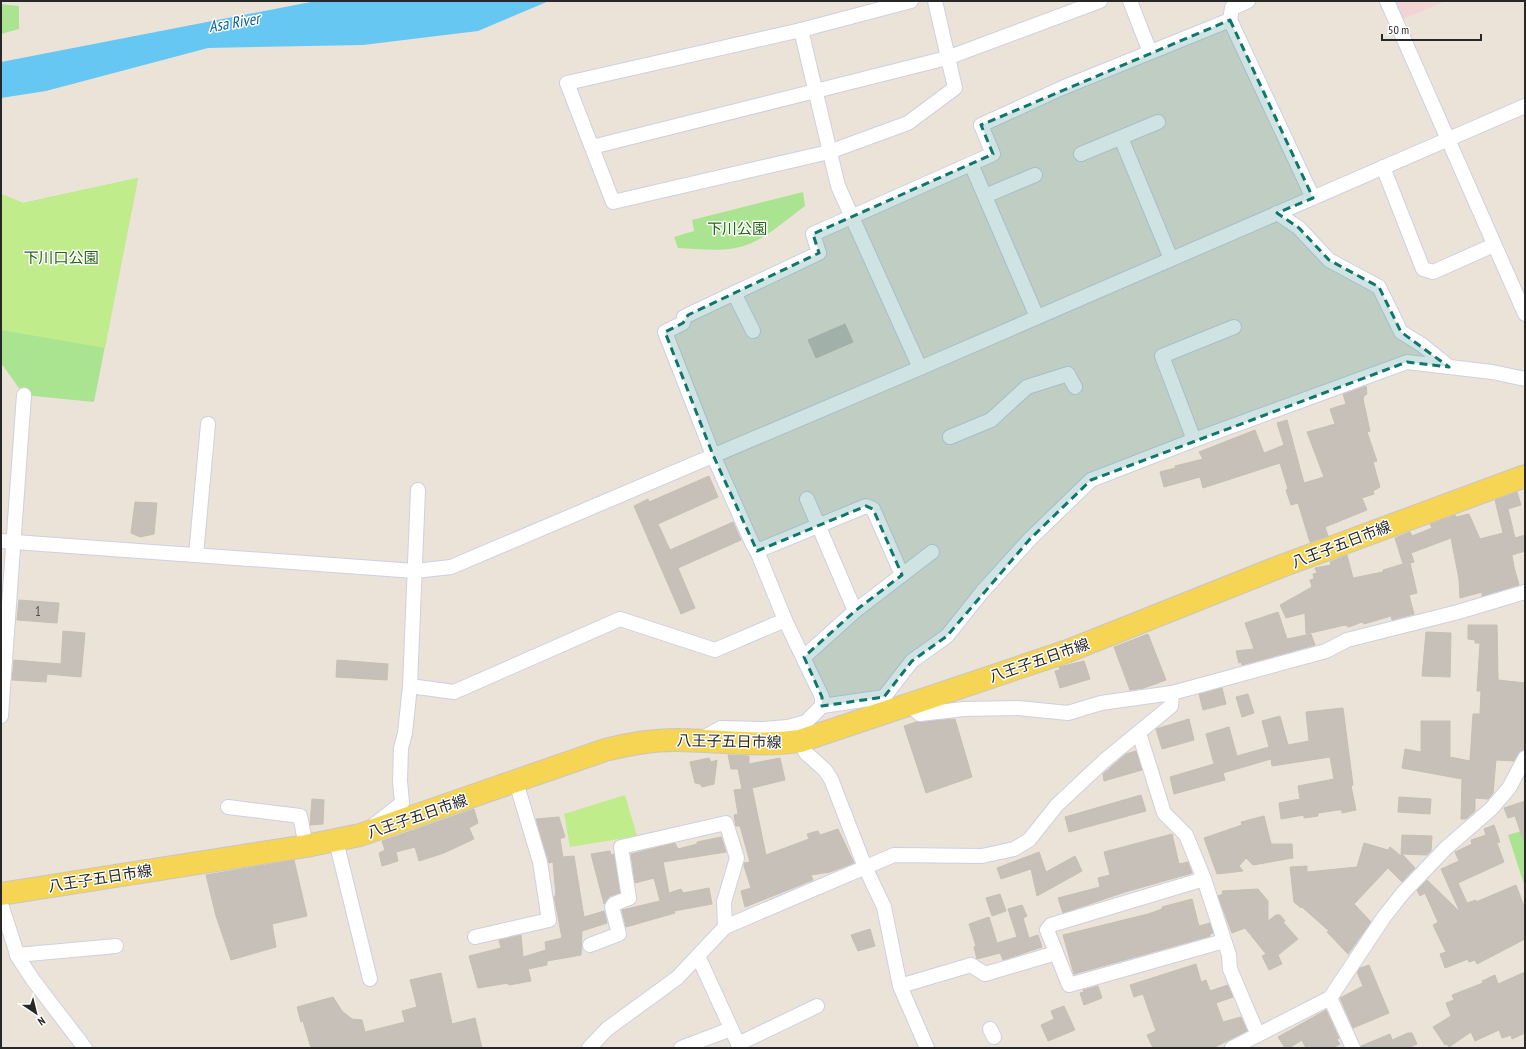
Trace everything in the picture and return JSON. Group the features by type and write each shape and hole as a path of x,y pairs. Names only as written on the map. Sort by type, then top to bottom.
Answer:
{"main road":[{"name":"八王子五日市線","path":"1,894 306,846 360,836 610,749 653,741 698,740 769,744 800,741 884,705 909,705 1068,651 1323,550 1525,476"}],"street":[{"path":"911,1 801,30 567,83 614,202 829,152 908,123 955,88 935,1"},
{"path":"592,147 948,58 1100,1"},
{"path":"1130,1 1150,52"},
{"path":"1248,1 1232,8 1230,20 1313,198"},
{"path":"1387,1 1525,314"},
{"path":"822,706 822,697 785,620 757,551 713,455 666,332 683,323 684,318 688,315 819,253 813,234 993,154 982,124 1062,88 1230,20"},
{"path":"801,30 838,186 920,368"},
{"path":"7,541 415,571 451,567 920,368 1525,106"},
{"path":"1081,154 1158,122"},
{"path":"1120,138 1171,259"},
{"path":"971,164 1037,317"},
{"path":"1383,167 1423,269 1433,272 1494,245"},
{"path":"985,196 1035,175"},
{"path":"1277,213 1299,228 1329,260 1379,287 1401,332 1422,345 1449,367"},
{"path":"734,293 753,331"},
{"path":"1194,440 1162,356 1234,327"},
{"path":"698,740 721,728 761,729 806,722 822,706 884,705 912,661 947,636 982,592 1030,539 1092,480 1194,440 1407,362 1492,372 1525,379"},
{"path":"950,437 992,420 1027,387 1068,374 1075,388"},
{"path":"1,716 7,541 24,395"},
{"path":"196,556 208,424"},
{"path":"360,836 402,803 400,781 401,748 405,733 410,686 418,490"},
{"path":"807,499 855,611"},
{"path":"757,551 866,506 873,509 902,575"},
{"path":"804,657 855,611 932,552"},
{"path":"909,705 920,714 964,709 1018,708 1068,713 1101,704 1172,693 1326,651 1348,640 1458,612 1525,592"},
{"path":"410,686 454,692 620,619 715,650 785,620"},
{"path":"589,1048 607,1029 677,978 725,927 894,855 982,856 1014,849 1029,840 1057,805 1104,761 1171,706 1172,693"},
{"path":"1139,733 1164,813 1186,835 1204,879 1229,955 1230,969 1258,1035"},
{"path":"800,741 806,753 825,770 831,778 865,867 887,915 900,986 928,1048"},
{"path":"1232,1048 1330,998 1384,917 1403,893 1446,848 1491,809 1509,788 1525,758"},
{"path":"476,937 549,920 540,862 516,782"},
{"path":"228,807 300,816 306,846"},
{"path":"590,945 619,934 612,907 614,904 629,898 621,847 726,823 737,858 724,902 725,927"},
{"path":"336,841 370,979"},
{"path":"1204,879 1051,925 1047,930 1068,985 1224,941"},
{"path":"1,904 17,955 33,980 85,1048"},
{"path":"17,955 116,946"},
{"path":"900,986 971,965 985,974 1056,953"},
{"path":"698,956 739,1046 816,1006"},
{"path":"1330,998 1348,1046"},
{"path":"681,1048 731,1029"}],"highlighted area":[{"path":"1230,20 1313,198 1277,213 1299,228 1329,260 1379,287 1401,332 1449,367 1407,362 1091,480 1030,539 947,636 912,661 884,697 822,706 822,697 804,657 855,611 902,575 873,509 866,506 757,551 713,455 665,332 683,323 688,315 819,253 813,234 993,154 981,125"}],"shaded area":[{"path":"1387,1 1446,1 1396,22"}],"green space":[{"path":"1,4 19,6 19,29 1,34"},
{"name":"下川口公園","path":"138,178 94,402 24,395 1,363 1,194 23,203"},
{"name":"下川口公園","path":"138,178 105,348 1,330 1,194 23,203"},
{"name":"下川公園","path":"803,192 805,206 765,236 748,245 732,249 709,250 678,248 674,237 694,231 692,220"},
{"path":"625,795 637,836 570,847 564,814"},
{"path":"1525,830 1525,887 1508,835"}],"water":[{"name":"Asa River","path":"316,1 549,1 478,31 363,45 208,48 46,91 1,98 1,62"}],"building":[{"path":"845,324 853,342 816,358 808,340"},
{"path":"1366,386 1367,394 1363,399 1370,431 1367,432 1377,461 1373,462 1380,487 1373,491 1374,494 1362,498 1367,510 1325,527 1328,536 1310,542 1298,503 1291,505 1280,463 1203,488 1200,477 1164,487 1160,472 1175,468 1175,466 1203,459 1199,452 1255,430 1264,453 1284,445 1277,423 1287,420 1304,483 1324,477 1307,432 1335,424 1330,409 1346,404 1343,394"},
{"path":"709,476 718,497 658,524 670,550 733,522 741,540 678,568 695,608 681,614 634,506 648,499 649,502"},
{"path":"1517,492 1521,505 1508,509 1515,538 1525,535 1525,551 1512,555 1519,585 1482,596 1482,592 1460,598 1459,579 1451,538 1411,553 1414,562 1410,563 1417,593 1409,595 1414,614 1392,620 1391,616 1364,624 1362,622 1349,627 1345,625 1306,634 1305,613 1286,618 1280,605 1312,587 1310,580 1314,579 1313,574 1317,573 1315,568 1331,565 1330,562 1347,555 1353,578 1383,572 1383,570 1403,564 1395,538 1410,532 1412,536 1432,528 1430,524 1455,515 1456,517 1469,514 1480,539 1503,533 1495,500"},
{"path":"135,502 157,503 154,534 140,537 131,533"},
{"path":"19,600 59,603 57,623 17,620"},
{"path":"1278,612 1287,639 1311,634 1315,645 1242,665 1241,662 1239,663 1236,651 1254,649 1245,623"},
{"path":"1468,625 1497,625 1498,680 1525,683 1525,750 1520,751 1514,761 1496,760 1493,793 1488,799 1475,798 1475,811 1466,819 1461,819 1462,779 1402,768 1405,749 1421,752 1421,721 1450,721 1450,757 1470,761 1473,714 1480,714 1481,691 1477,691 1480,643 1475,643 1475,640 1468,639"},
{"path":"63,631 85,633 81,677 47,674 46,682 12,680 14,660 61,664"},
{"path":"1426,632 1451,633 1450,677 1422,676"},
{"path":"1148,634 1166,680 1144,688 1130,690 1114,647"},
{"path":"337,660 388,664 387,680 336,677"},
{"path":"1084,661 1090,679 1060,688 1055,671 1060,670 1059,667"},
{"path":"1222,688 1226,704 1203,710 1199,694"},
{"path":"1248,694 1254,713 1242,717 1236,697"},
{"path":"1343,708 1353,785 1351,786 1356,810 1342,813 1342,810 1338,810 1318,813 1318,816 1304,818 1304,815 1281,819 1279,803 1300,799 1298,786 1334,779 1330,757 1272,766 1271,759 1223,773 1225,780 1174,794 1170,777 1214,764 1206,734 1229,727 1237,756 1269,747 1262,721 1280,716 1288,745 1309,741 1306,712"},
{"path":"955,719 972,777 926,793 904,726 916,722"},
{"path":"1189,719 1194,740 1162,749 1156,729"},
{"path":"1136,751 1142,770 1104,781 1103,774 1126,754"},
{"path":"728,755 749,756 749,764 780,758 785,780 752,788 766,855 809,839 807,834 818,831 820,835 838,829 854,863 830,872 811,875 813,880 745,907 741,891 751,888 744,863 750,862 740,826 736,826 734,815 738,814 734,790 742,789 738,769 731,769"},
{"path":"709,758 711,762 717,760 714,784 702,787 700,784 695,783 690,762"},
{"path":"1141,795 1146,811 1069,832 1065,817"},
{"path":"1399,797 1431,799 1430,814 1398,812"},
{"path":"312,799 324,800 323,824 310,825"},
{"path":"1525,801 1525,839 1523,839 1515,816 1508,818 1504,808"},
{"path":"474,809 478,823 469,828 474,839 444,853 419,861 415,847 396,852 398,861 382,866 379,853 385,850 382,841"},
{"path":"1264,816 1271,844 1292,844 1293,858 1253,865 1246,858 1239,866 1243,871 1217,874 1204,838 1242,825 1241,822"},
{"path":"559,817 565,837 560,839 563,857 574,856 584,917 604,911 607,923 582,931 581,955 547,961 547,965 528,969 531,981 478,988 469,956 501,948 499,940 521,935 523,957 546,950 545,942 562,938 554,896 556,896 553,862 549,863 536,819"},
{"path":"1494,825 1500,842 1497,843 1504,862 1458,883 1467,903 1476,900 1476,902 1516,885 1525,909 1525,939 1477,964 1475,960 1469,962 1468,959 1445,968 1440,954 1446,952 1433,925 1438,922 1425,893 1420,896 1417,890 1427,880 1460,912 1441,869 1459,861 1455,852 1472,844 1471,840 1486,835 1484,829"},
{"path":"1172,834 1179,864 1188,862 1192,873 1125,892 1063,913 1058,898 1100,887 1098,878 1110,875 1104,852"},
{"path":"1402,835 1432,836 1431,851 1427,855 1402,854 1415,868 1402,882 1388,868 1354,904 1371,922 1348,954 1327,932 1329,931 1302,907 1301,908 1294,902 1290,867 1307,866 1307,872 1357,867 1364,843 1388,850 1390,847 1401,856"},
{"path":"721,837 726,852 663,862 669,893 681,889 683,893 709,888 712,904 674,911 675,913 626,927 622,910 660,901 654,878 635,883 631,854 675,843 678,849 697,844 697,842"},
{"path":"610,851 611,855 614,854 620,893 610,896 604,904 591,854"},
{"path":"1039,852 1046,872 1075,856 1082,871 1037,896 1031,869 1001,879 997,868"},
{"path":"294,860 307,916 272,924 276,947 231,960 216,916 206,875"},
{"path":"1258,889 1268,901 1268,921 1276,915 1280,915 1285,921 1283,922 1298,939 1278,955 1282,964 1269,970 1262,956 1266,954 1245,928 1232,933 1218,896 1223,894 1222,891"},
{"path":"1000,894 1006,911 992,916 986,898"},
{"path":"1192,899 1199,926 1210,923 1213,933 1210,934 1210,936 1074,974 1063,935 1148,914 1162,909 1162,907"},
{"path":"1022,905 1027,916 1023,918 1029,938 1038,935 1042,947 1003,960 1000,953 977,959 974,947 976,946 969,924 989,917 997,943 1017,937 1008,909"},
{"path":"870,929 875,946 858,951 851,935"},
{"path":"1196,964 1201,982 1206,980 1210,991 1228,985 1233,997 1216,1003 1223,1022 1241,1017 1247,1031 1213,1048 1153,1048 1147,1035 1156,1031 1143,994 1134,997 1130,985"},
{"path":"1369,965 1389,1013 1353,1028 1340,998 1363,986 1357,972 1360,968"},
{"path":"1525,972 1525,1033 1512,1039 1511,1035 1502,1038 1499,1030 1475,1041 1471,1032 1449,1047 1447,1044 1445,1045 1433,1027 1451,1016 1446,1003 1454,1000 1452,995 1483,983 1482,981 1495,975 1498,984"},
{"path":"441,973 452,1024 475,1018 482,1048 311,1048 297,1007 333,997 342,1011 352,1019 362,1020 365,1032 405,1022 402,1011 417,1007 410,980"},
{"path":"1098,986 1102,998 1084,1005 1080,993 1084,992 1083,990"},
{"path":"1064,1006 1075,1030 1048,1041 1041,1025 1054,1019 1051,1011"},
{"path":"1326,1010 1339,1038 1337,1040 1340,1044 1333,1048 1306,1048 1302,1040 1289,1048 1285,1048 1278,1037"},
{"path":"1408,1033 1412,1033 1417,1044 1408,1048 1361,1048 1361,1046 1390,1034 1392,1040"}]}
